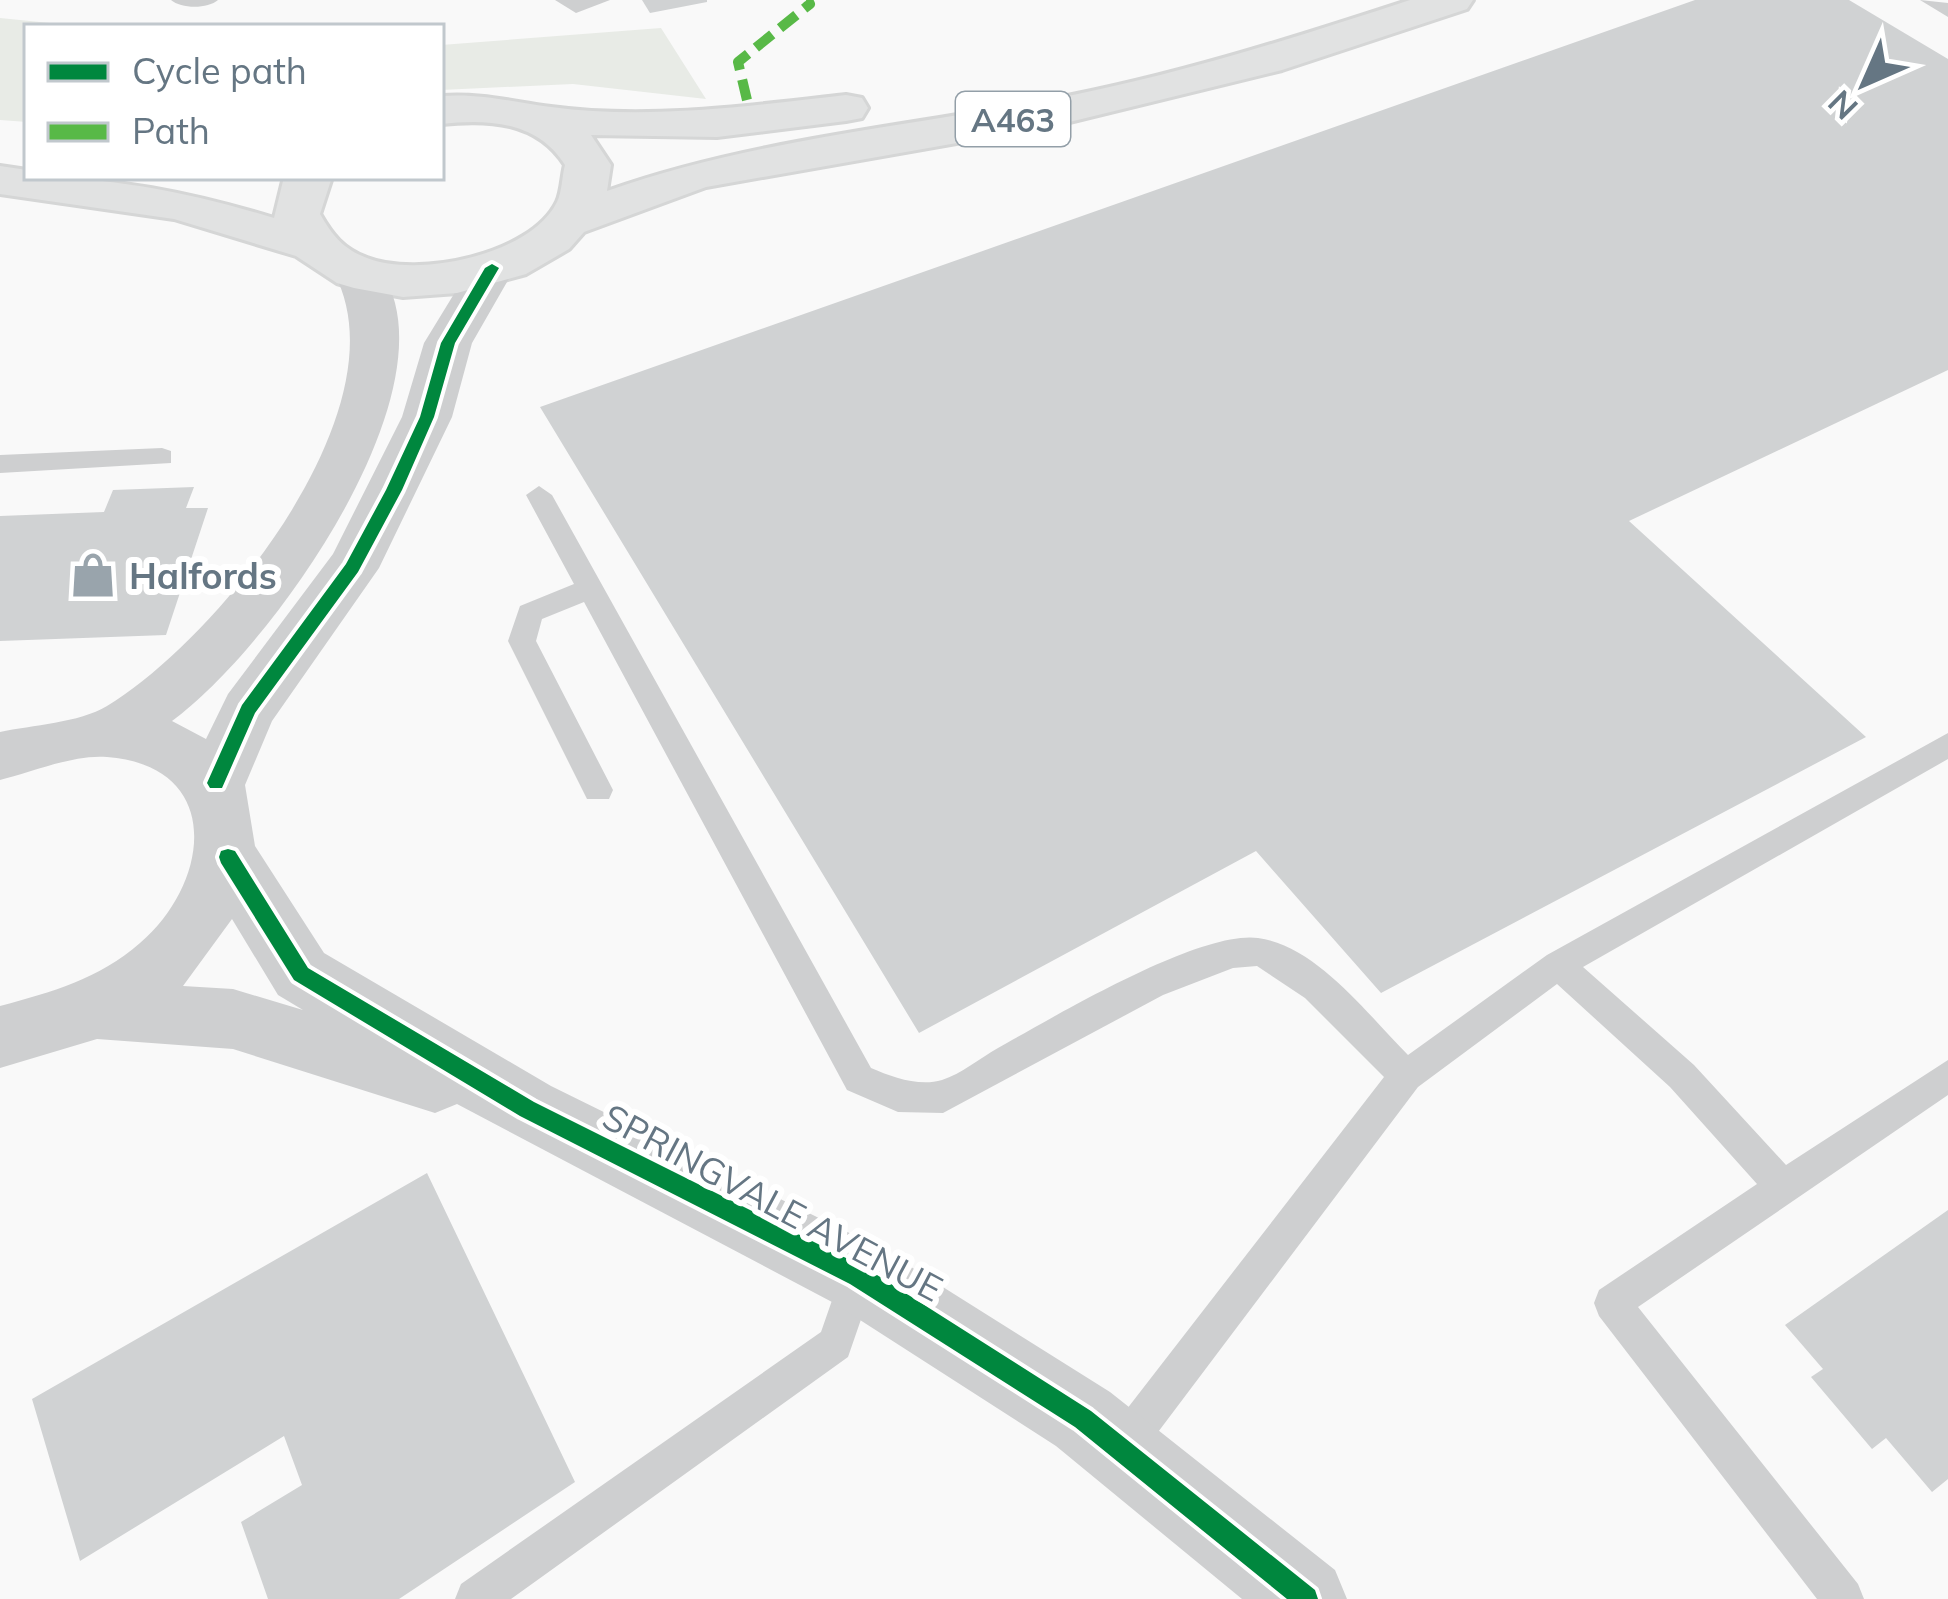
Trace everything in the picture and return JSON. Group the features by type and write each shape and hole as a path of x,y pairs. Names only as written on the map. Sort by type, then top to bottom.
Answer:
{"highway":[{"name":"A463","path":"444,110 493,109 544,121 717,123 884,104 1039,77 1333,0"},
{"name":"A463","path":"0,180 180,205 309,244 356,273 420,280 492,268 539,247 572,220 696,175 1052,112 1267,61 1451,0"},
{"path":"544,121 579,146 588,165 584,202 572,220"},
{"path":"307,180 296,214 309,244"}],"street":[{"path":"216,783 248,710 352,568 394,490 427,417 448,343 492,268"},
{"path":"112,733 193,672 251,605 343,457 367,399 374,350 373,303 356,273"},
{"path":"0,756 62,737 112,733 164,742 202,766 216,783 226,805 228,857 220,884 186,939 99,1010 0,1037"},
{"name":"SPRINGVALE AVENUE","path":"228,857 301,974 527,1109 858,1276 1083,1419 1306,1599"},
{"name":"SPRINGVALE AVENUE","path":"99,1010 233,1019 527,1109"}],"lane":[{"path":"180,0 209,0"},
{"path":"564,0 576,8 601,0"},
{"path":"1929,0 1948,11"},
{"path":"0,464 162,457"},
{"path":"538,495 859,1079 898,1096 943,1097 1206,957 1256,951 1294,970 1406,1076"},
{"path":"590,588 530,613 522,641 598,790"},
{"path":"1120,1450 1406,1076 1558,965 1948,745"},
{"path":"1558,965 1682,1076 1783,1187"},
{"path":"1843,1599 1612,1303 1948,1076"},
{"path":"476,1599 835,1344 858,1276"}],"shaded area":[{"path":"0,18 60,24 24,24 24,122 0,120"},
{"path":"661,28 706,99 573,84 444,90 444,45"}],"building":[{"path":"642,0 707,0 707,2 650,13"},
{"path":"1695,0 1849,0 1948,59 1948,370 1629,521 1866,737 1381,993 1256,851 919,1033 540,407"},
{"name":"Halfords","path":"194,487 186,508 208,508 166,635 0,641 0,516 104,512 113,490"},
{"path":"427,1173 575,1482 399,1599 268,1599 241,1522 302,1485 284,1436 80,1561 32,1399"},
{"path":"1948,1210 1948,1479 1932,1492 1886,1438 1872,1449 1811,1377 1823,1369 1785,1325"}],"marked path":[{"path":"747,100 738,62 810,4 808,0"}],"cycle path":[{"path":"216,783 248,710 352,568 394,490 427,417 448,343 492,268"},
{"path":"228,857 301,974 527,1109 858,1276 1083,1419 1306,1599"}],"place":[{"name":"Halfords","path":"93,575"}]}
